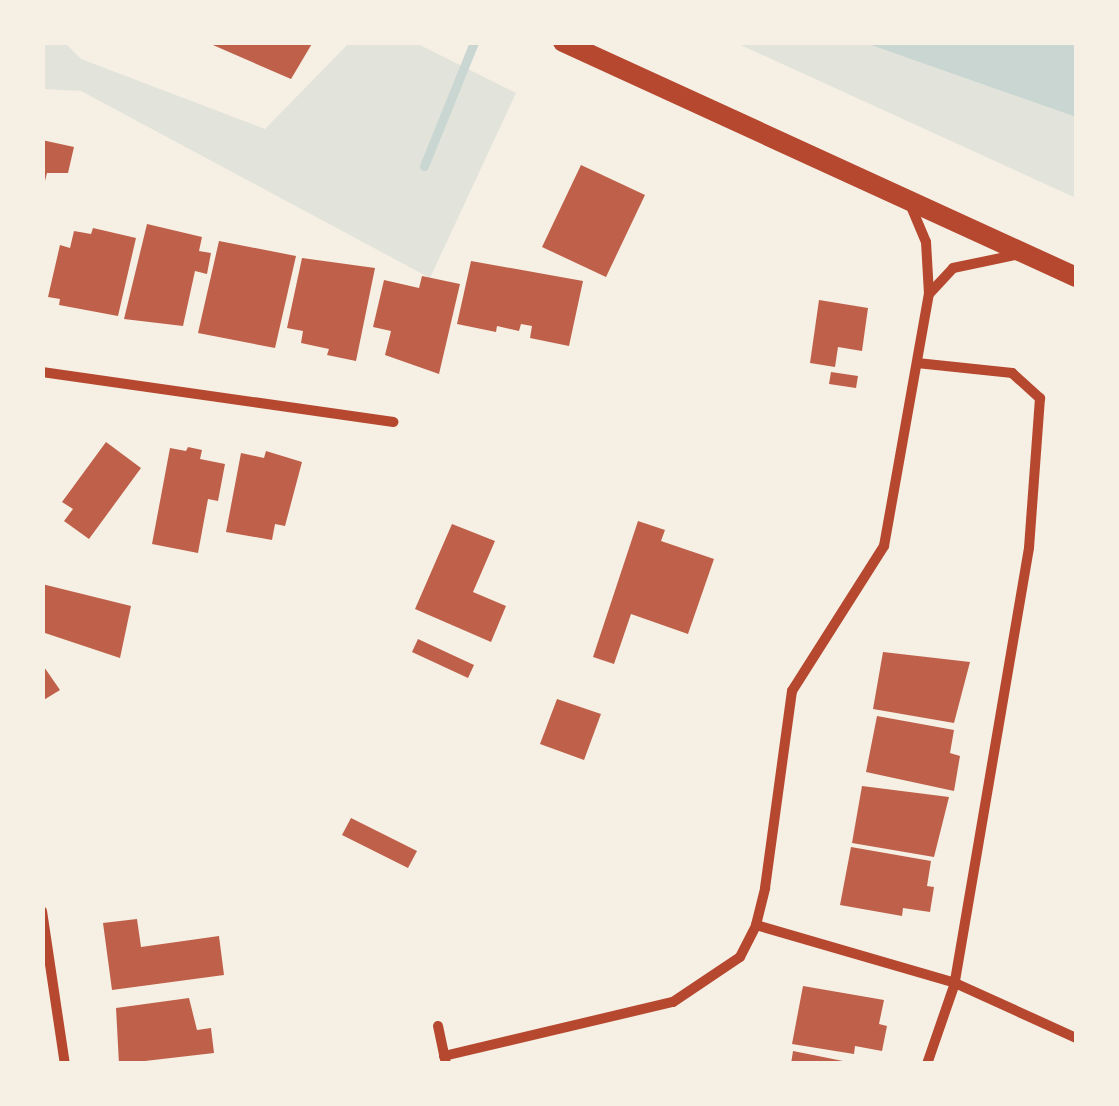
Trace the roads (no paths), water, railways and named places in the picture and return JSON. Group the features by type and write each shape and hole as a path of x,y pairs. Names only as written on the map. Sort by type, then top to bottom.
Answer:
{"main road":[{"path":"563,42 1076,278"}],"street":[{"path":"438,1026 445,1060 674,1002 740,958 756,925 792,692 884,546 929,294 926,242 908,201"},
{"path":"929,294 953,268 1024,253"},
{"path":"916,364 1012,373 1040,398 1029,548 955,983 928,1064"},
{"path":"42,372 393,422"},
{"path":"42,910 65,1064"},
{"path":"756,925 955,983 1076,1038"}],"waterway":[{"path":"424,166 474,42"}]}
